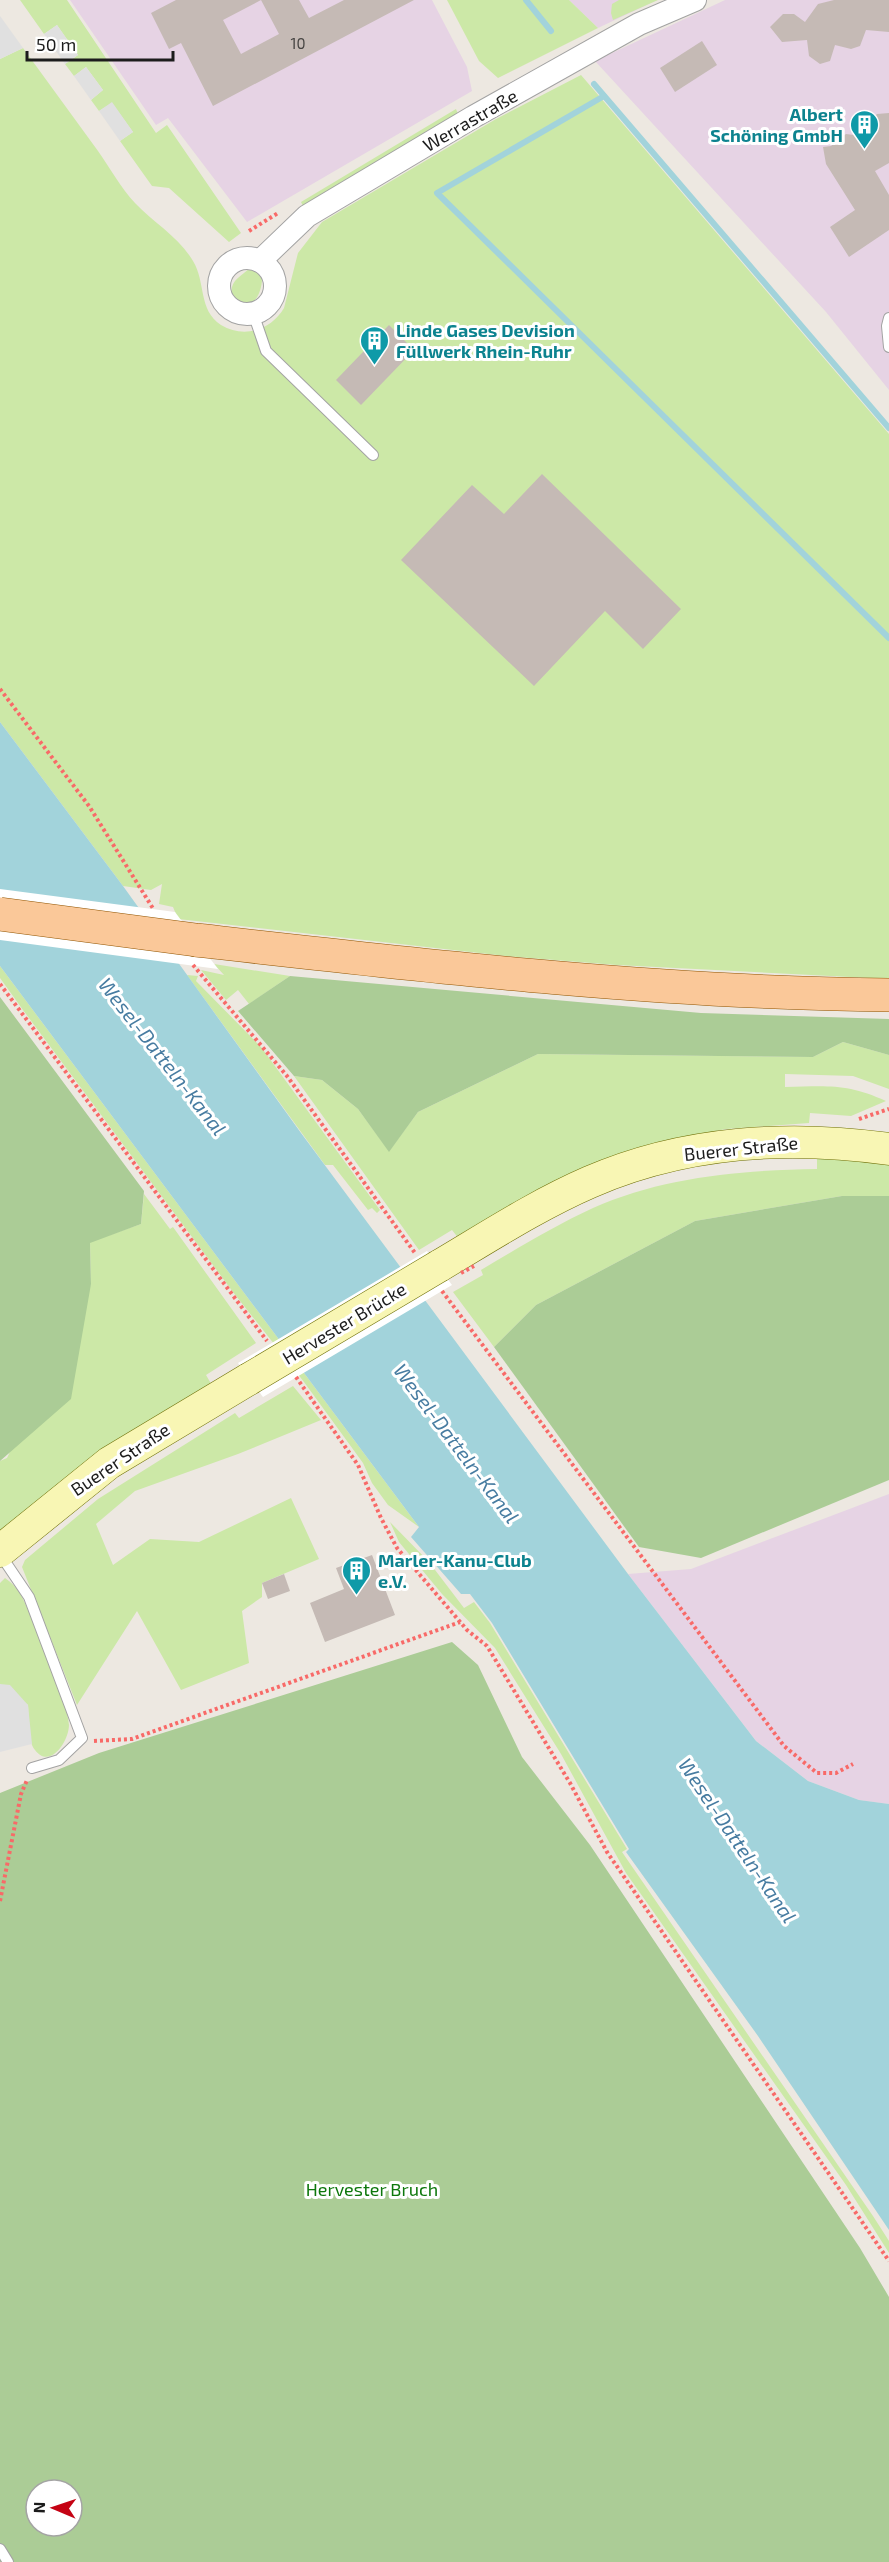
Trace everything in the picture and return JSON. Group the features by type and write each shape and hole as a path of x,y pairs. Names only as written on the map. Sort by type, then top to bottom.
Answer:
{"main road":[{"path":"0,914 196,940 428,966 629,985 889,996"}],"street":[{"name":"Werrastraße","path":"260,261 307,216 473,117 639,24 695,0"},
{"path":"242,259 260,261 268,267 275,285 269,303 253,313 234,310 226,304 219,286 221,276 233,262 242,259"},
{"name":"Buerer Straße","path":"439,1266 564,1195 616,1172 656,1160 696,1150 759,1143 814,1141 889,1149"},
{"name":"Hervester Brücke","path":"249,1379 439,1266"},
{"name":"Buerer Straße","path":"0,1552 109,1463 249,1379"}],"lane":[{"path":"253,313 266,351 373,455"},
{"path":"889,318 887,326 889,347"},
{"path":"0,1552 29,1597 82,1738 59,1760 33,1768"},
{"path":"0,2549 8,2562"}],"path":[{"path":"0,984 268,1343"},
{"path":"850,1121 889,1109"},
{"path":"474,1266 483,1261"},
{"path":"295,1376 353,1456 397,1548 460,1622 487,1646 564,1774 607,1852 889,2261"},
{"path":"82,1738 98,1742 132,1739 460,1622"},
{"path":"0,1901 21,1794 33,1768"}],"shaded area":[{"path":"70,0 432,0 467,67 472,91 247,222 168,118 156,125"},
{"path":"569,0 657,0 598,28"},
{"path":"725,0 889,0 889,390 826,312 595,61"},
{"path":"0,16 23,48 0,59"},
{"path":"57,25 78,55 65,64 44,34"},
{"path":"86,67 103,90 91,100 74,76"},
{"path":"112,102 133,132 120,141 99,111"},
{"path":"889,1494 889,1804 859,1800 808,1781 756,1741 628,1574 691,1569"},
{"path":"0,1684 10,1685 28,1705 32,1744 0,1752"}],"green space":[{"path":"20,0 67,0 156,133 167,125 241,233 229,242 169,188 152,186 120,141 133,132 112,103 99,111 91,100 103,90 86,67 74,76 65,64 78,55 57,25 44,34"},
{"path":"447,0 569,0 598,28 498,78 479,61"},
{"path":"619,0 658,0 613,20 612,4"},
{"path":"23,48 130,197 187,252 197,269 205,304 214,319 230,329 248,332 264,327 279,316 284,308 298,253 322,222 496,119 581,75 889,434 889,979 617,965 506,956 178,919 173,907 159,904 162,884 151,890 123,886 0,722 0,59"},
{"path":"456,109 458,114 303,206 301,202"},
{"path":"250,268 261,272 261,289 252,303 241,303 232,296 232,287 236,280"},
{"path":"214,964 290,976 249,1004 238,990 226,1000 201,970 224,975"},
{"path":"0,966 419,1527 388,1505 372,1483 363,1463 304,1382 233,1292 23,1010 0,978"},
{"path":"187,975 198,976 196,981 261,1047 380,1210 377,1213 372,1208 368,1210 333,1165 325,1165"},
{"path":"290,976 701,1013 889,1019 889,1055 843,1042 813,1057 538,1054 418,1112 389,1152 358,1109 322,1080 294,1076 238,1011"},
{"path":"0,997 144,1191 141,1224 90,1243 91,1284 71,1399 0,1461"},
{"path":"843,1042 889,1055 889,1089 853,1076 785,1074 785,1087 848,1088 886,1101 851,1116 810,1113 809,1123 726,1129 653,1144 459,1239 452,1230 419,1250 294,1076 322,1080 358,1109 389,1151 418,1112 538,1054 813,1057"},
{"path":"817,1156 889,1163 889,1196 842,1196 695,1221 536,1305 494,1347 453,1292 483,1275 481,1270 536,1237 619,1197 674,1182 703,1177 760,1171 817,1169"},
{"path":"144,1194 170,1229 173,1227 256,1343 206,1375 213,1387 0,1537 0,1461 7,1458 91,1284 90,1242 141,1224"},
{"path":"842,1196 889,1196 889,1480 701,1558 639,1547 494,1347 536,1305 695,1221"},
{"path":"293,1386 321,1420 238,1454 135,1491 96,1524 113,1565 150,1539 199,1542 291,1498 319,1559 262,1583 262,1597 242,1611 249,1663 181,1690 137,1611 77,1705 22,1567 25,1560 98,1499 235,1413 239,1418"},
{"path":"390,1522 429,1562 464,1608 474,1602 490,1623 627,1849 622,1852 873,2216 889,2241 889,2253 846,2185 626,1873 561,1754 495,1648 442,1594 399,1542"},
{"path":"5,1578 18,1590 26,1606 49,1660 67,1715 69,1725 66,1738 58,1751 47,1757 41,1755 32,1746 28,1705 0,1684 0,1583"},
{"name":"Hervester Bruch","path":"452,1642 478,1665 522,1757 590,1845 860,2248 889,2297 889,2562 0,2562 0,1793 99,1753"}],"water":[{"name":"Wesel-Datteln-Kanal","path":"0,722 628,1574 756,1741 808,1781 859,1800 889,1804 889,2230 758,2036 626,1852 629,1849 492,1623 470,1594 461,1594 411,1537 419,1527 0,966"}],"pier":[{"path":"0,889 175,912 218,969 0,940"},
{"path":"427,1251 452,1285 263,1397 238,1363"}],"building":[{"path":"176,0 261,0 299,0 309,18 344,0 414,0 213,106 181,43 169,49 151,13","holes":["261,0 279,34 241,54 223,20"]},
{"path":"834,0 889,0 889,32 866,30 860,46 851,49 835,45 830,61 820,64 809,56 807,40 782,42 770,27 783,14 794,14 805,22 818,4"},
{"path":"702,41 717,65 675,92 660,68"},
{"path":"889,113 889,163 875,171 889,195 889,230 849,257 830,227 855,210 826,164 823,147 831,146 846,134 862,136 866,120 872,119 877,114"},
{"name":"Linde Gases Devision Füllwerk Rhein-Ruhr","path":"389,325 414,350 361,405 336,380"},
{"path":"542,474 681,609 643,649 605,611 534,686 401,560 472,485 504,514"},
{"name":"Marler-Kanu-Club e.V.","path":"372,1555 395,1615 325,1642 310,1603 344,1589 336,1568"},
{"path":"284,1574 290,1591 268,1599 262,1583"}],"waterway":[{"path":"526,0 551,31"},
{"path":"594,84 889,428"},
{"path":"604,96 437,193 889,638"}],"place":[{"name":"Albert Schöning GmbH","path":"864,150"},
{"name":"Linde Gases Devision Füllwerk Rhein-Ruhr","path":"375,366"},
{"name":"Marler-Kanu-Club e.V.","path":"357,1596"}]}
